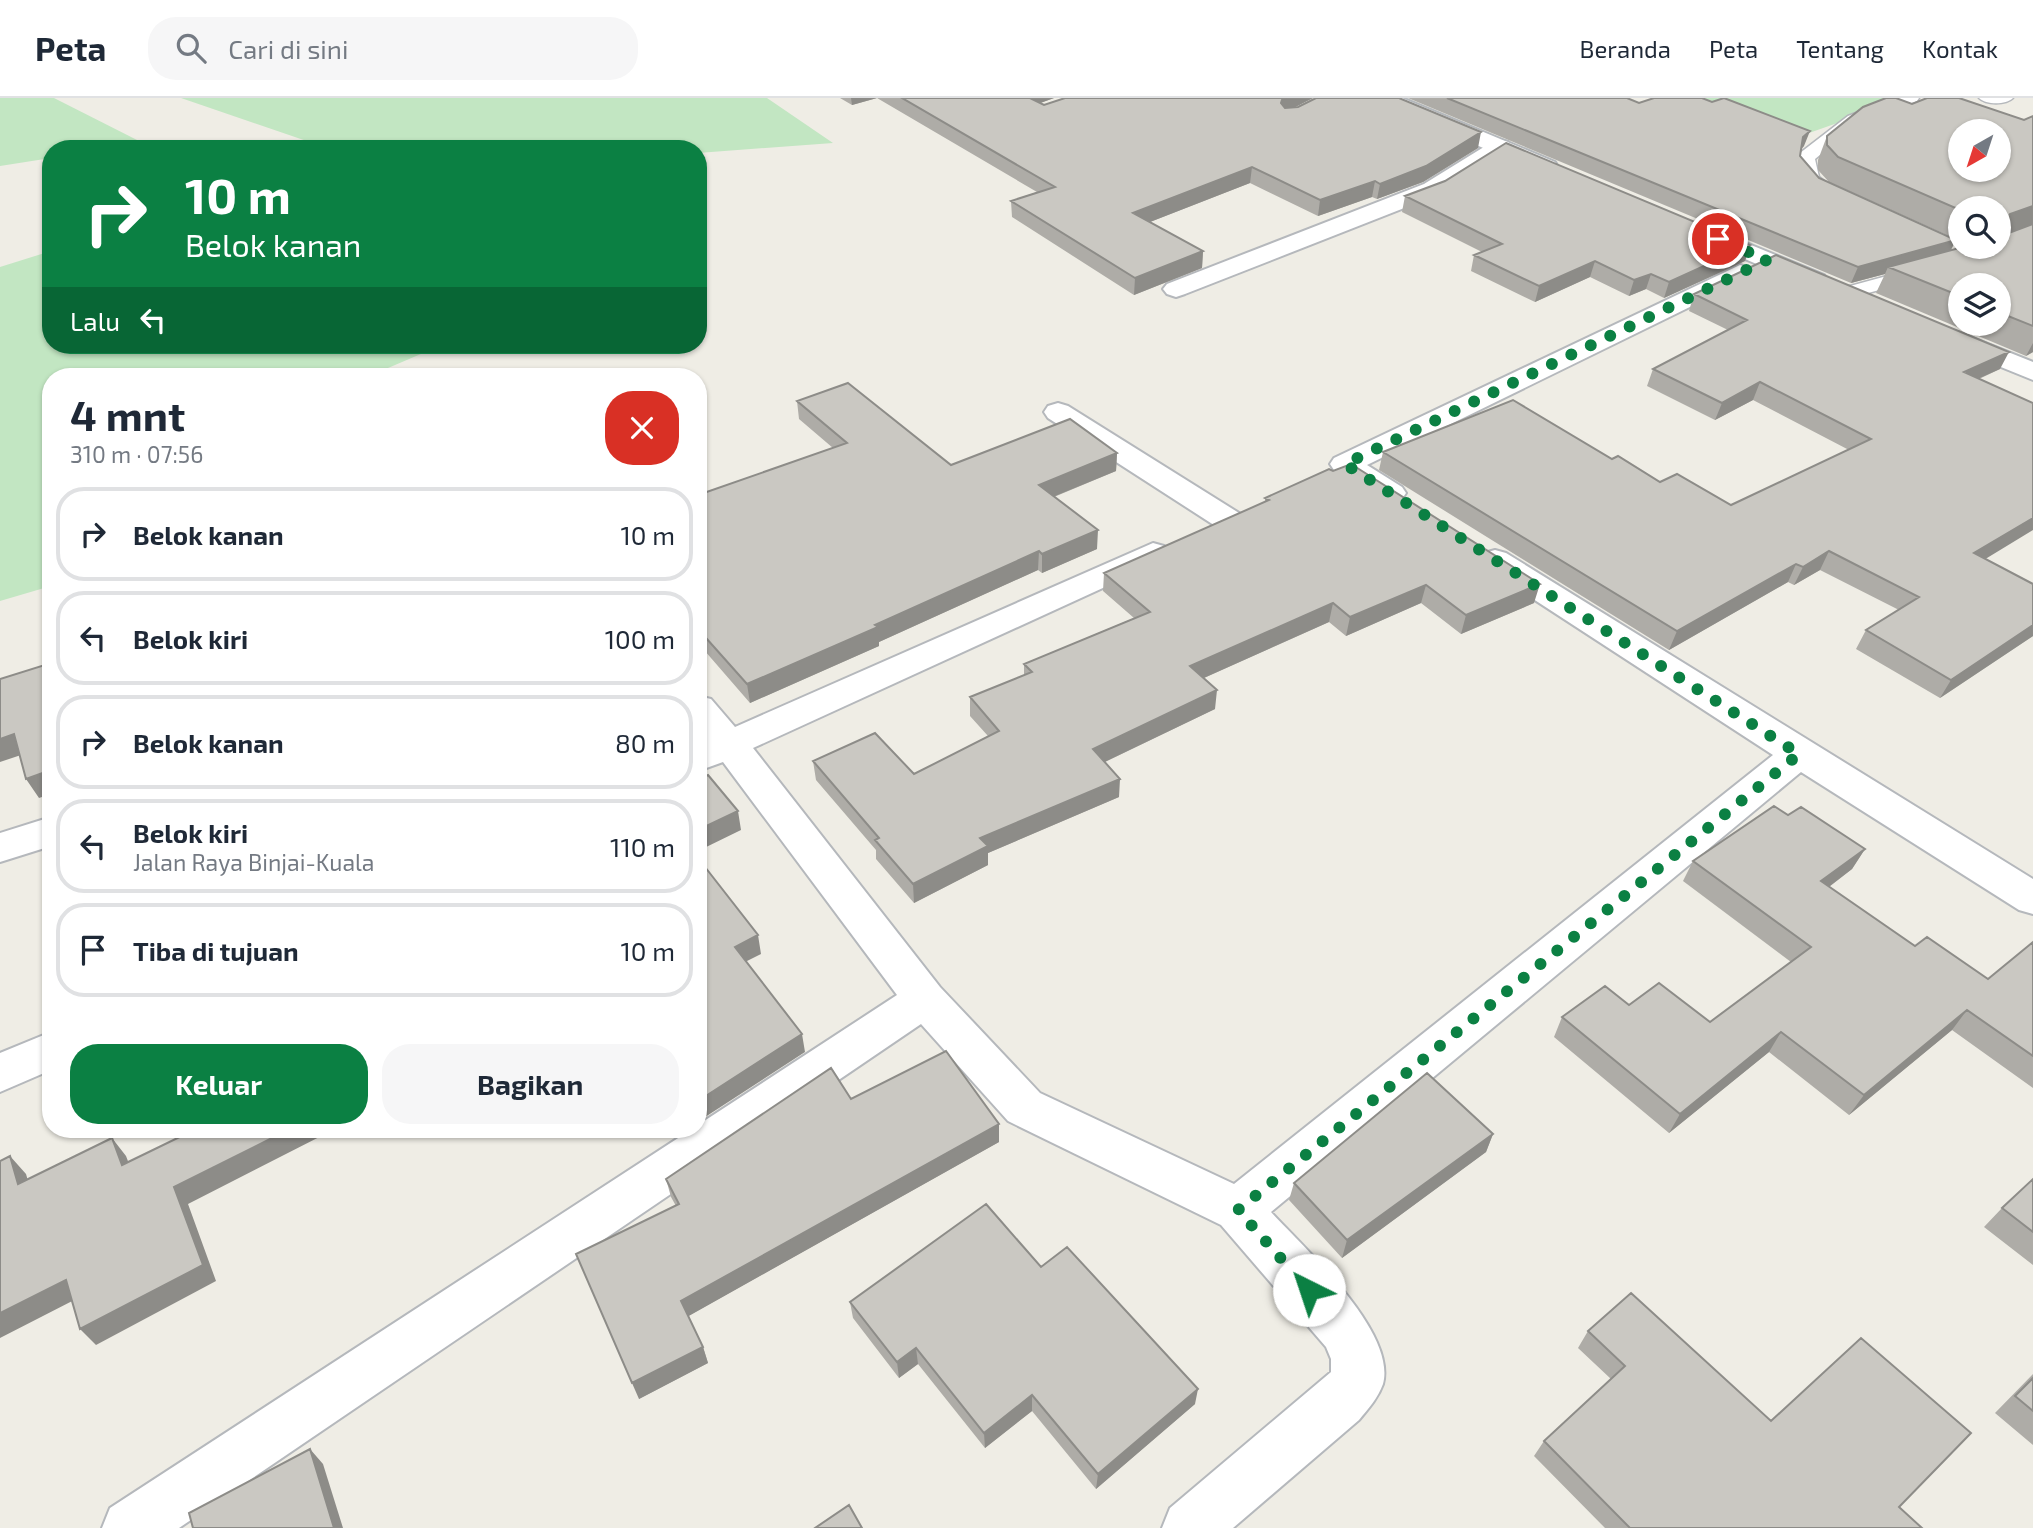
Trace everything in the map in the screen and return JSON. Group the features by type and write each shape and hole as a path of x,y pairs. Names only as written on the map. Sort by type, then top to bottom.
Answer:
{"street":[{"path":"1384,98 1564,174"},
{"path":"1176,289 1432,189 1500,147"},
{"path":"1678,222 1883,309"},
{"path":"1415,509 1334,470 1767,260"},
{"path":"1933,330 2033,372"},
{"path":"714,751 1240,514 1058,412"},
{"path":"1473,546 1799,754 2033,898"},
{"path":"707,732 714,751 925,999 1024,1107 1238,1210 1344,1330 1357,1357 1357,1382 1340,1401 1191,1528"},
{"path":"1238,1210 1799,754"},
{"path":"0,848 42,834"},
{"path":"130,1528 925,999"},
{"path":"0,1073 42,1054"}],"lane":[{"path":"1844,199 1821,188 1809,178 1806,172 1806,157 1854,119 1911,98"},
{"path":"1987,98 2005,98"},
{"path":"1846,293 1935,269"}],"green space":[{"path":"0,98 54,98 137,140 42,140 42,159 0,166"},
{"path":"181,98 767,98 833,143 707,152 707,140 304,140"},
{"path":"1703,98 1908,98 1809,133"},
{"path":"42,254 42,354 421,354 388,368 42,368 42,589 0,601 0,267"}],"building":[{"path":"902,98 1030,98 1044,105 1065,98 1285,98 1281,103 1285,108 1298,107 1316,98 1399,98 1481,132 1426,166 1380,184 1375,181 1320,200 1252,167 1133,213 1203,251 1135,278 1011,201 1055,187"},
{"path":"1447,98 1627,98 1639,103 1654,98 1702,98 1712,102 1724,98 1810,131 1803,137 1800,156 1819,178 1948,236 1948,242 1858,267"},
{"path":"1886,98 1896,98 1912,104 1927,98 1959,98 2024,120 2033,116 2033,206 2011,214 2011,196 1948,196 1948,205 1838,157 1827,145 1827,136 1863,107"},
{"path":"1506,143 1750,245 1669,282 1651,274 1634,280 1595,261 1539,286 1474,255 1502,244 1405,196 1445,181"},
{"path":"2033,224 2033,326 2011,317 2011,273 1948,273 1948,291 1888,267 1948,251 1948,259 2011,259 2011,232"},
{"path":"1776,255 1948,327 1948,336 1971,336 2009,352 1964,372 2033,403 2033,518 1974,553 2033,584 2033,625 1951,680 1866,630 1919,597 1829,551 1803,567 1796,564 1677,631 1383,452 1513,400 1612,459 1618,456 1660,482 1677,474 1731,505 1871,439 1760,382 1722,403 1653,369 1747,320 1694,294"},
{"path":"848,383 951,465 1070,419 1117,453 1039,485 1098,530 1042,554 1039,551 875,625 878,627 747,684 707,639 707,492 847,443 797,401"},
{"path":"1351,464 1540,584 1466,615 1426,585 1350,617 1333,603 1190,666 1217,690 1093,749 1120,779 980,838 988,846 913,884 875,840 879,838 813,761 875,733 914,774 999,731 970,697 1032,672 1024,664 1150,612 1104,573 1269,500 1265,498 1329,469 1333,471"},
{"path":"42,666 42,773 26,779 14,734 0,739 0,679"},
{"path":"707,776 738,811 707,826"},
{"path":"1774,806 1788,815 1801,807 1865,849 1821,881 1915,946 1927,937 1988,979 2033,942 2033,1056 1967,1010 1864,1095 1781,1032 1680,1114 1562,1017 1605,986 1629,1005 1659,983 1710,1022 1811,947 1693,861"},
{"path":"707,870 758,935 735,947 802,1034 707,1095"},
{"path":"946,1051 999,1124 681,1301 703,1347 632,1383 576,1254 679,1204 666,1179 831,1068 851,1099"},
{"path":"1427,1073 1493,1134 1347,1240 1294,1183"},
{"path":"112,1138 122,1165 178,1138 272,1138 174,1187 203,1265 80,1329 66,1280 0,1313 0,1161 10,1156 18,1184"},
{"path":"2033,1179 2033,1232 2002,1208"},
{"path":"986,1204 1041,1267 1067,1247 1198,1389 1098,1474 1032,1395 984,1433 916,1348 897,1362 850,1302"},
{"path":"1631,1293 1771,1421 1861,1338 1971,1433 1899,1507 1922,1528 1630,1528 1544,1441 1625,1366 1588,1331"},
{"path":"2033,1378 2033,1411 2015,1396"},
{"path":"310,1449 334,1528 193,1528 189,1513"},
{"path":"849,1505 862,1528 815,1528"}],"route":[{"path":"1309,1290 1238,1210 1799,754 1345,464 1767,260 1718,239"}]}
